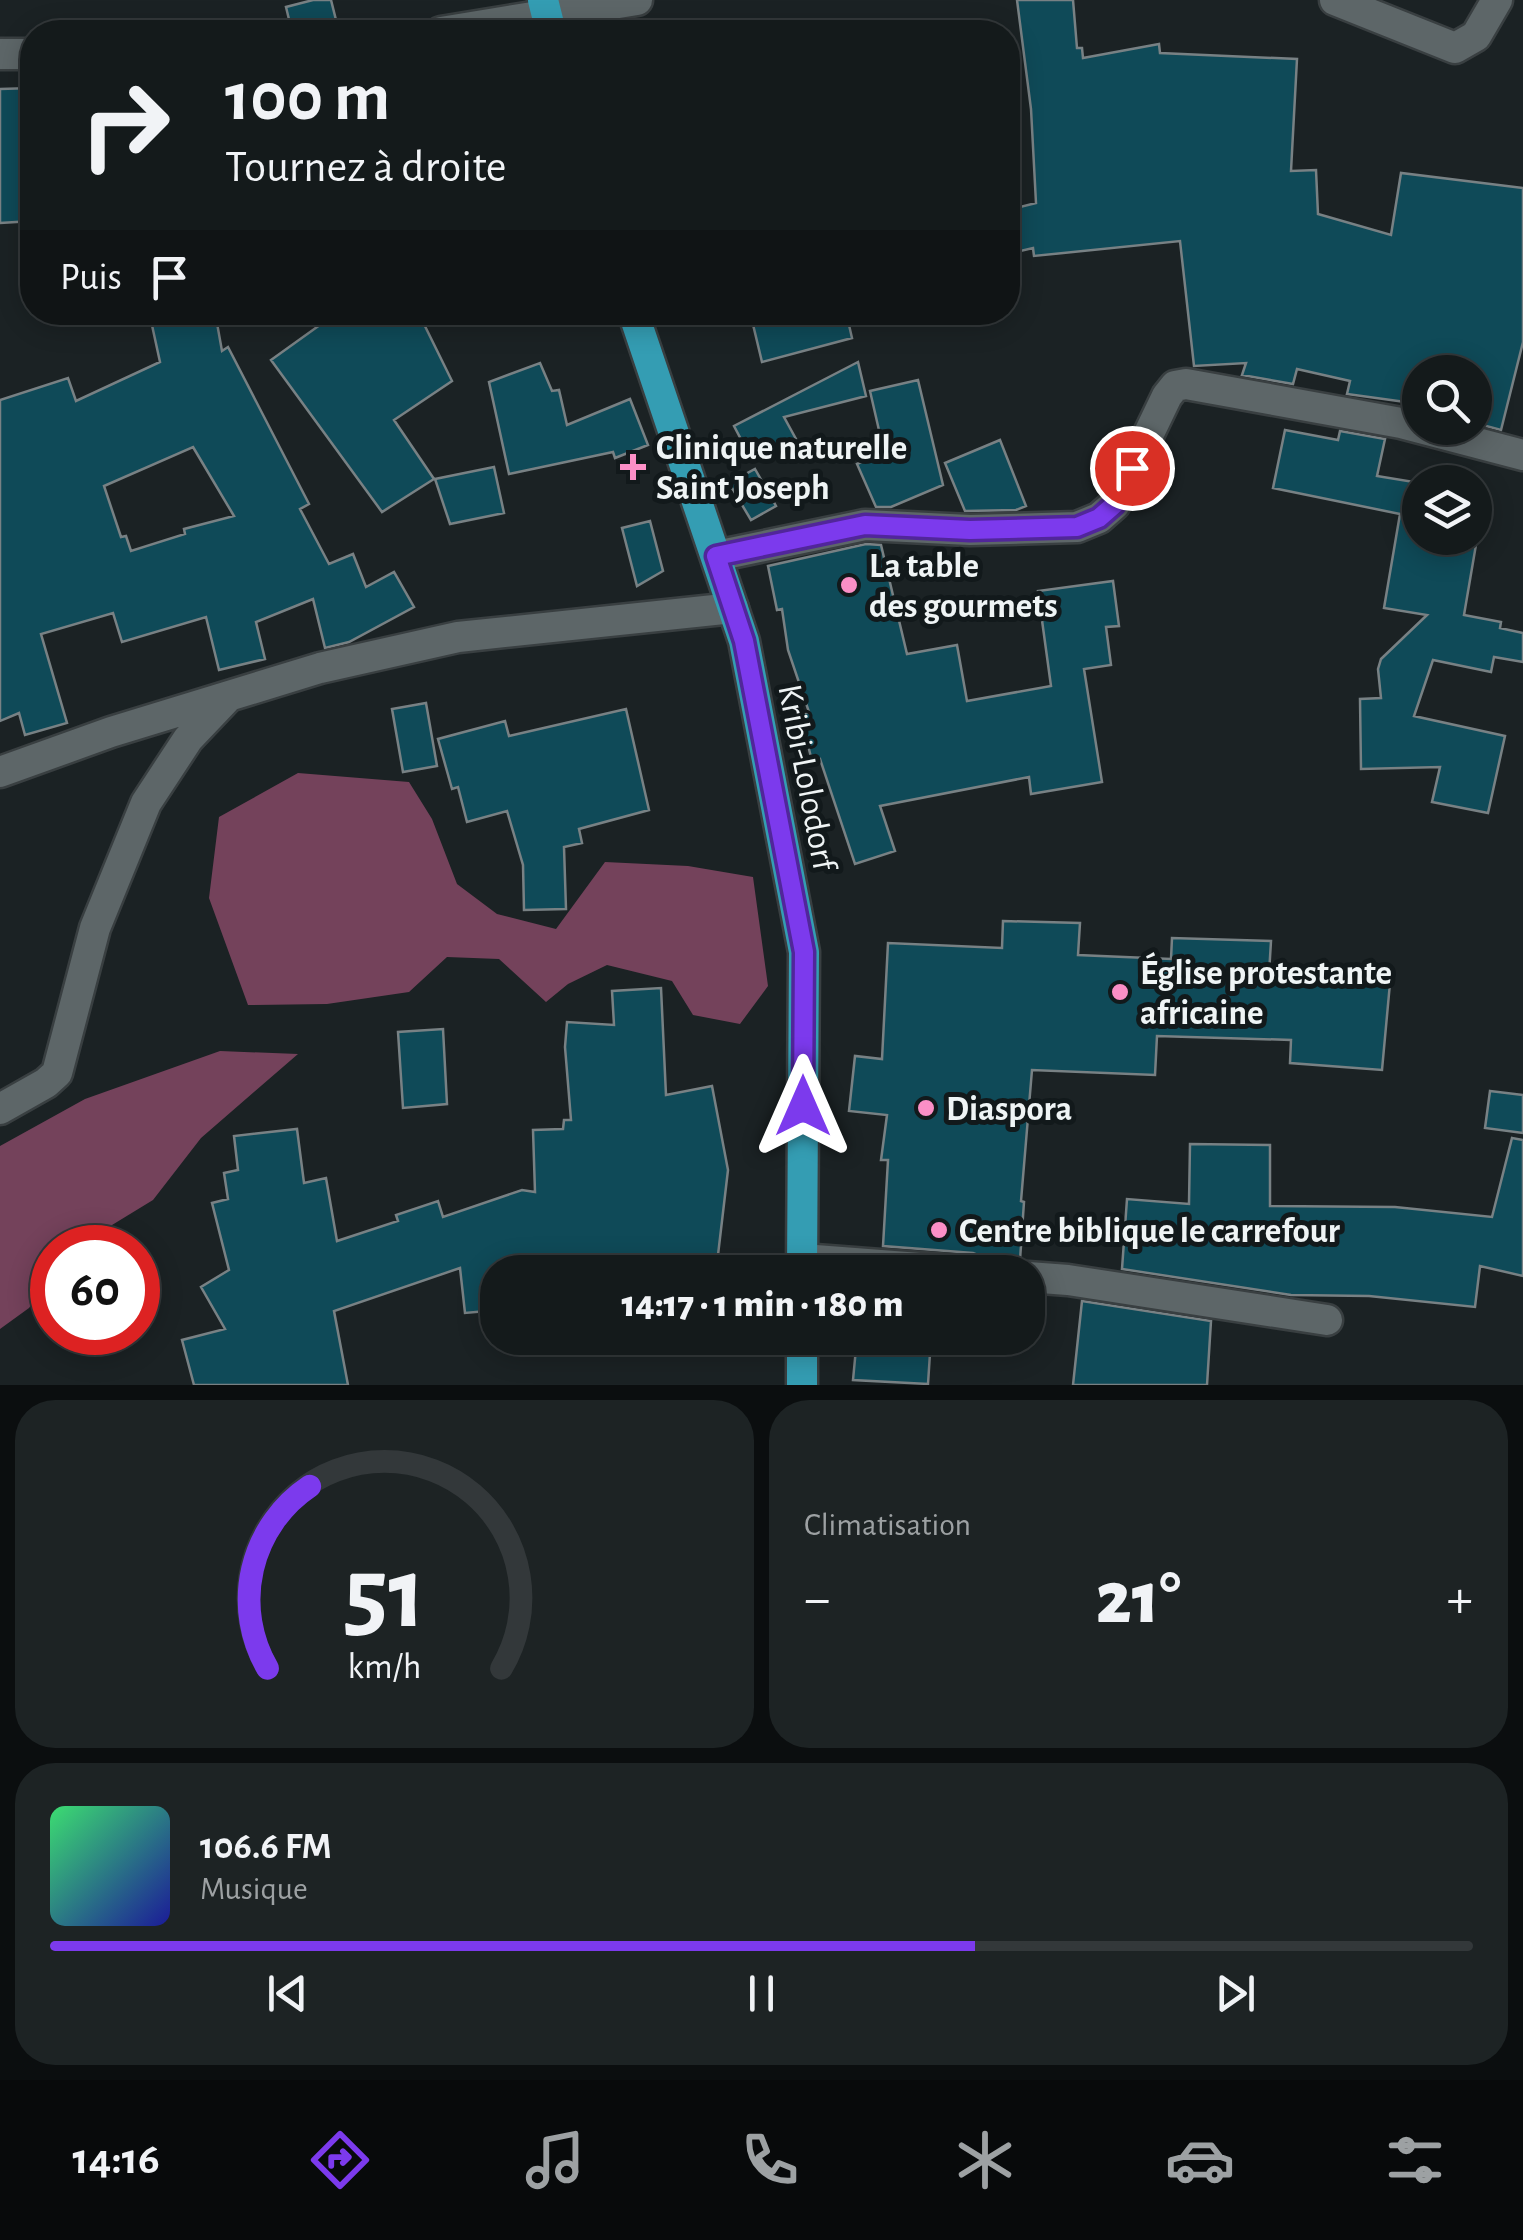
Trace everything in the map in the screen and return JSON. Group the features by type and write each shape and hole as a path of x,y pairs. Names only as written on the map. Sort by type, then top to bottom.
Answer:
{"main road":[{"name":"Kribi-Lolodorf","path":"637,325 744,641 804,952 802,1255"},
{"path":"802,1355 802,1385"}],"street":[{"path":"520,20 638,0"},
{"path":"1335,0 1456,48 1476,36 1497,0"},
{"path":"716,556 865,525 970,530 1077,527 1099,518 1115,504 1167,396 1175,386 1186,384 1401,423 1523,455"},
{"path":"0,772 111,732 320,668 458,637 733,608"},
{"path":"0,1109 57,1073 95,928 146,803 188,739 229,696"},
{"path":"1045,1279 1327,1320"}],"shaded area":[{"path":"298,773 409,782 432,819 457,884 497,914 556,929 605,862 688,866 753,877 768,986 740,1024 693,1015 672,981 607,965 568,984 546,1002 499,959 447,957 409,992 327,1004 248,1005 209,898 219,817"},
{"path":"220,1051 298,1054 201,1138 153,1200 112,1225 30,1225 30,1307 0,1329 0,1146 85,1099"}],"building":[{"path":"331,0 336,20 289,20 286,7"},
{"path":"1017,0 1073,0 1077,48 1082,48 1083,58 1159,44 1160,53 1297,59 1291,171 1316,170 1318,214 1391,235 1401,173 1523,188 1523,342 1501,430 1492,428 1492,355 1402,355 1402,402 1347,394 1350,381 1297,369 1293,384 1242,375 1246,363 1194,366 1180,241 1034,256 1033,248 1020,251 1020,207 1036,203 1031,109"},
{"path":"20,88 20,222 0,223 0,89"},
{"path":"152,325 217,325 222,351 228,347 309,504 300,509 329,564 353,554 366,587 394,572 414,607 349,642 325,648 313,599 256,622 265,659 219,670 206,617 122,642 113,613 41,634 67,723 25,735 19,713 0,721 0,400 68,378 76,401 160,362","holes":["193,447 234,516 184,529 185,534 131,551 126,536 121,537 104,486"]},
{"path":"320,325 424,325 452,381 394,420 434,479 382,512 271,360"},
{"path":"753,325 849,325 852,338 762,362"},
{"path":"858,362 866,396 784,417 796,439 753,462 734,426"},
{"path":"540,363 552,391 559,390 567,425 630,399 648,445 615,458 613,452 509,474 489,382"},
{"path":"918,380 943,485 891,507 876,507 857,464 884,452 870,391"},
{"path":"1285,430 1338,440 1340,431 1385,439 1377,476 1402,480 1402,555 1474,555 1464,615 1501,622 1500,628 1523,633 1523,662 1494,657 1491,672 1433,660 1414,716 1505,736 1488,813 1432,802 1440,767 1361,769 1360,699 1381,698 1381,659 1427,615 1384,608 1400,514 1273,488"},
{"path":"1000,440 1026,506 1016,510 965,511 945,463"},
{"path":"494,467 504,513 450,524 435,479"},
{"path":"755,469 776,506 751,520 729,483"},
{"path":"650,521 663,571 637,586 622,528"},
{"path":"866,544 881,545 907,654 957,645 967,701 1051,686 1038,591 1113,581 1119,626 1106,627 1111,665 1084,669 1102,782 1031,794 1029,777 880,806 895,851 855,864 820,759 812,761 800,714 809,712 788,650 782,609 777,610 768,566"},
{"path":"426,703 437,766 403,772 392,709"},
{"path":"626,709 649,810 579,829 582,843 564,847 566,909 524,910 523,865 507,811 467,822 458,787 452,789 438,739 505,721 509,736"},
{"path":"1003,921 1080,923 1078,955 1171,959 1172,938 1271,941 1269,974 1390,983 1382,1070 1290,1063 1291,1040 1157,1036 1155,1075 1032,1070 1020,1255 883,1246 888,1160 881,1160 887,1115 849,1111 855,1056 882,1059 888,943 1002,948"},
{"path":"661,988 666,1095 712,1086 728,1170 718,1255 480,1255 480,1312 465,1313 460,1268 334,1311 348,1385 194,1385 182,1340 225,1329 201,1287 229,1270 212,1203 228,1199 224,1173 238,1170 234,1136 297,1129 304,1183 326,1178 337,1241 398,1221 396,1215 438,1201 443,1217 522,1190 535,1192 533,1130 563,1129 564,1120 571,1120 565,1047 567,1022 614,1025 612,991"},
{"path":"443,1029 447,1104 403,1108 398,1032"},
{"path":"1490,1091 1523,1095 1523,1133 1485,1128"},
{"path":"1512,1138 1523,1140 1523,1276 1480,1266 1475,1307 1369,1296 1291,1295 1122,1269 1127,1199 1189,1204 1190,1144 1270,1145 1270,1206 1395,1207 1492,1217"},
{"path":"1082,1301 1211,1321 1207,1385 1073,1385"},
{"path":"855,1355 930,1355 928,1384 853,1380"}],"place":[{"name":"Clinique naturelle Saint Joseph","path":"633,467"},
{"name":"La table des gourmets","path":"849,585"},
{"name":"Église protestante africaine","path":"1120,992"},
{"name":"Diaspora","path":"926,1108"},
{"name":"Centre biblique le carrefour","path":"939,1230"}],"route":[{"path":"803,1106 804,952 744,641 716,556 865,525 970,530 1077,527 1099,518 1115,504 1132,468"}]}
